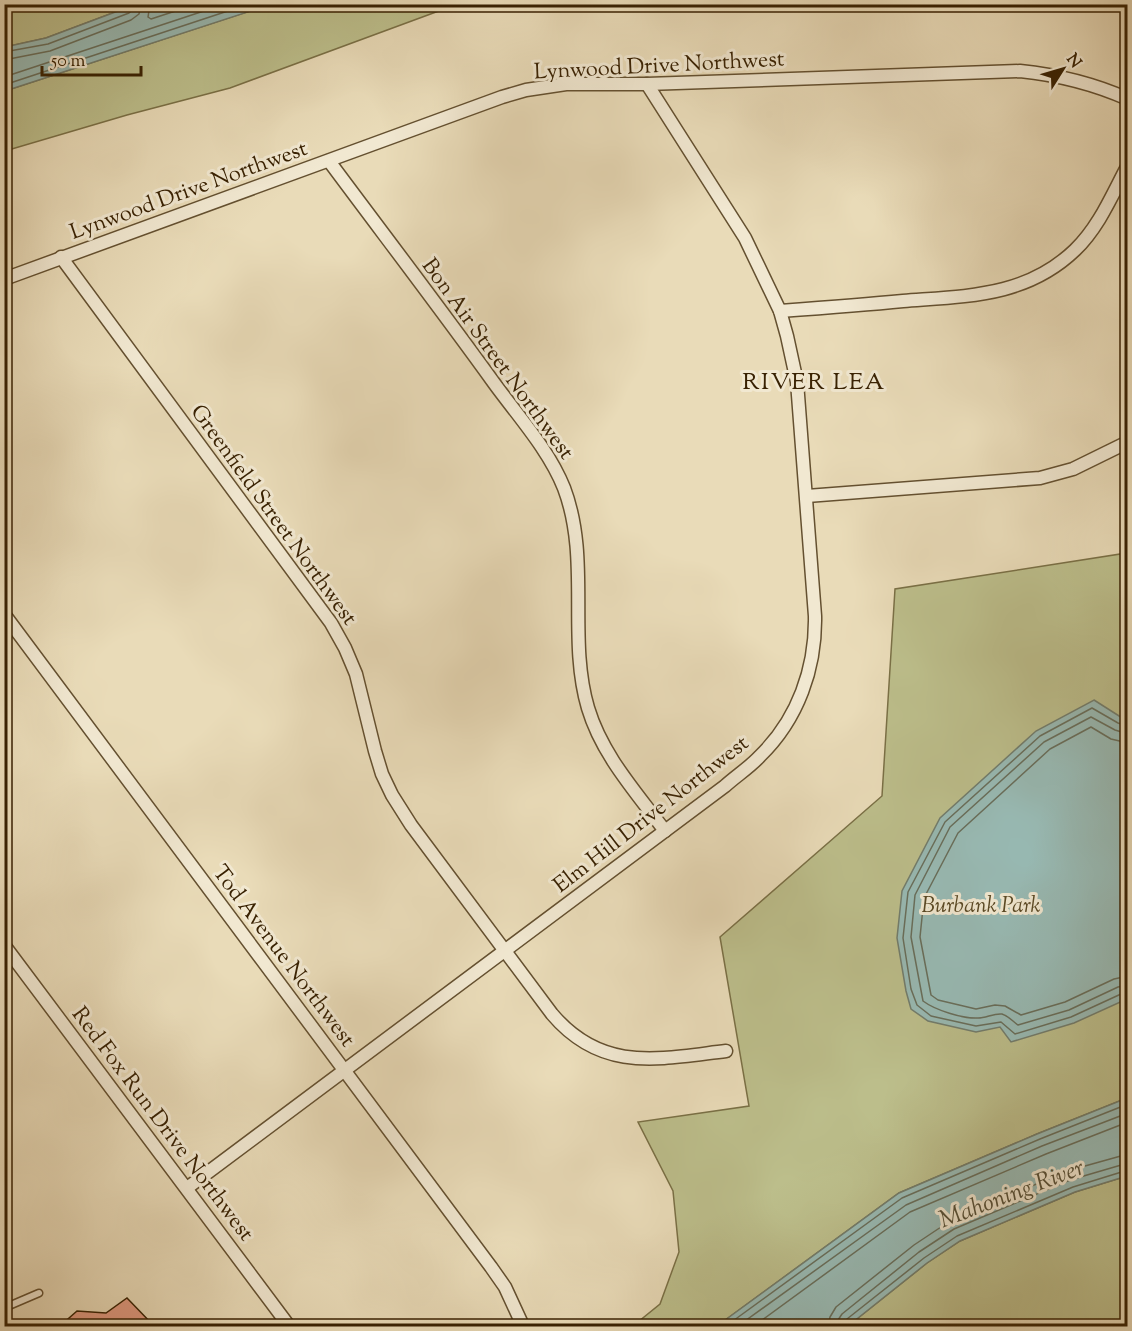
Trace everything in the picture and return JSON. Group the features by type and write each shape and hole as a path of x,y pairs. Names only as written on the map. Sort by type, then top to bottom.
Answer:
{"street":[{"name":"Lynwood Drive Northwest","path":"4,279 526,90 567,84 647,84 1020,71 1057,75 1090,83 1128,99"},
{"name":"Elm Hill Drive Northwest","path":"187,1188 724,786 759,757 782,730 800,698 811,664 815,632 797,382 780,311 746,238 647,84"},
{"name":"Bon Air Street Northwest","path":"329,161 487,373 558,474 569,502 575,529 581,668 588,708 608,752 664,831"},
{"path":"780,311 979,295 1018,286 1062,262 1084,240 1100,218 1128,165"},
{"name":"Greenfield Street Northwest","path":"61,257 331,623 356,674 375,751 392,795 411,825 560,1023 578,1039 596,1049 621,1057 644,1060 726,1051"},
{"path":"807,496 1040,478 1073,468 1128,442"},
{"name":"Tod Avenue Northwest","path":"4,614 491,1266 505,1287 523,1326"},
{"name":"Red Fox Run Drive Northwest","path":"4,945 289,1326"}],"lane":[{"path":"4,1308 39,1293"}],"green space":[{"path":"5,5 134,5 46,38 5,47"},
{"path":"268,5 455,5 230,88 5,151 5,91"},
{"name":"Burbank Park","path":"1127,553 1127,1098 899,1193 717,1326 633,1326 660,1304 679,1252 673,1191 638,1122 749,1106 720,937 882,796 895,589"},
{"path":"1127,1176 1127,1326 848,1326 927,1263 960,1241 1075,1192"}],"water":[{"path":"134,5 269,5 5,91 5,47 46,38"},
{"path":"1094,700 1127,721 1127,999 1074,1023 1011,1042 1000,1027 976,1032 928,1021 911,1009 906,991 897,938 902,891 940,818 1036,731"},
{"name":"Mahoning River","path":"1127,1098 1127,1176 1075,1192 960,1241 927,1263 848,1326 717,1326 899,1193"}],"building":[{"path":"127,1298 154,1326 60,1326 77,1311 106,1313"}],"district":[{"name":"RIVER LEA","path":"814,381"}]}
